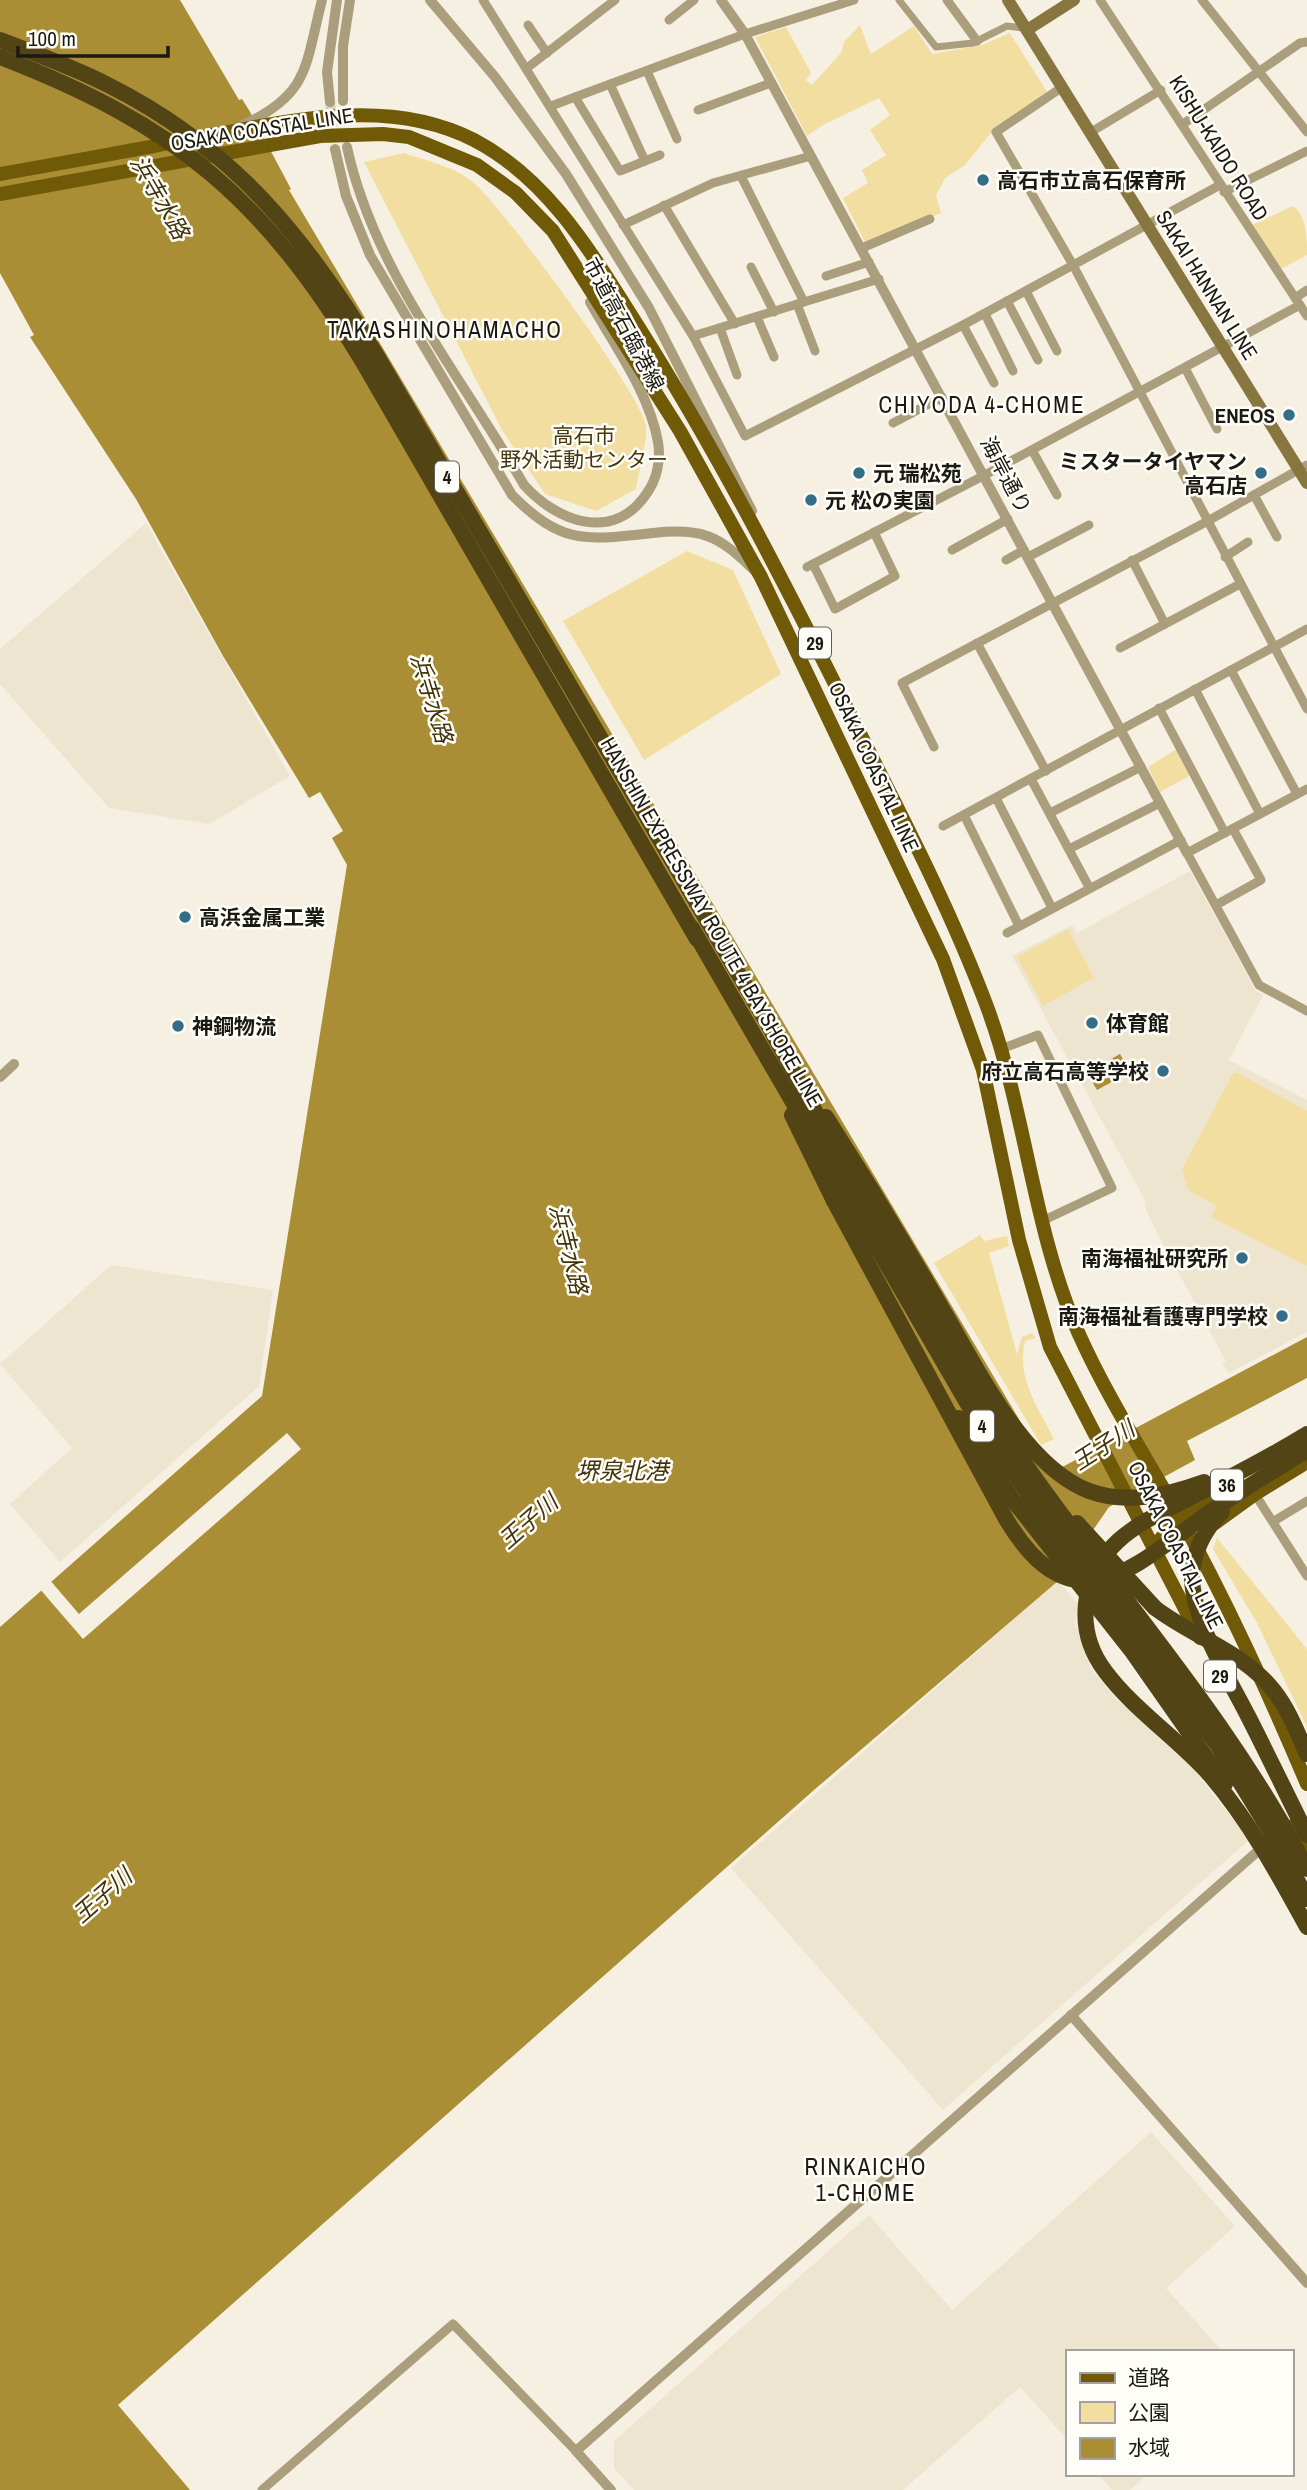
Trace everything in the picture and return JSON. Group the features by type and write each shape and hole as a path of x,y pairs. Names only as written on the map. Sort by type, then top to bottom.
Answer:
{"highway":[{"name":"HANSHIN EXPRESSWAY ROUTE 4 BAYSHORE LINE","path":"0,40 107,84 178,126 246,181 318,263 377,356 773,1034 863,1198 1015,1448 1230,1737 1263,1788 1307,1869"},
{"name":"HANSHIN EXPRESSWAY ROUTE 4 BAYSHORE LINE","path":"0,57 104,102 169,140 228,187 280,242 331,311 979,1422 1036,1505 1210,1735 1256,1807 1307,1899"},
{"path":"692,928 960,1438 1015,1535 1031,1555 1062,1576 1098,1581 1129,1571 1229,1499 1307,1451"},
{"path":"773,1034 993,1392 1021,1434 1061,1476 1087,1490 1115,1497 1160,1494 1216,1478 1307,1432"},
{"path":"892,1306 963,1426 1013,1500 1156,1684 1266,1845"},
{"path":"1307,1432 1145,1522 1118,1542 1093,1574 1085,1603 1091,1647 1106,1673 1191,1755 1228,1798 1261,1844 1307,1927"},
{"path":"1015,1448 1111,1564 1154,1608 1235,1657 1263,1678 1284,1706 1307,1754"},
{"path":"1307,1451 1219,1515 1196,1553 1192,1579 1196,1605 1209,1635 1307,1835"}],"main road":[{"name":"SAKAI HANNAN LINE","path":"1008,0 1224,347 1303,467 1307,482"},
{"path":"1027,30 1074,0"},
{"name":"OSAKA COASTAL LINE","path":"0,174 245,128 349,114 397,117 446,128 474,140 524,173 590,249 688,405 791,596 964,949 1001,1049 1040,1222 1061,1289 1080,1336 1127,1427 1192,1540 1280,1718 1307,1784"},
{"name":"OSAKA COASTAL LINE","path":"0,194 340,134 409,137 477,165 516,192 552,231 680,431 761,577 943,958 982,1070 1019,1240 1050,1348 1132,1502 1307,1851"},
{"name":"36","path":"1153,1548 1179,1517 1307,1432"},
{"name":"36","path":"1153,1548 1192,1540 1255,1494 1307,1462"},
{"path":"1266,1845 1307,1918"}],"street":[{"path":"245,128 286,101 296,88 304,70 322,0"},
{"path":"330,102 327,72 337,0"},
{"path":"343,101 343,46 350,0"},
{"path":"430,0 495,77 566,174 649,308 738,480 791,596"},
{"path":"483,0 693,336 745,436 963,326 1148,225 1307,151"},
{"path":"669,20 694,0"},
{"name":"海岸通り","path":"721,0 746,34 1187,853"},
{"path":"551,106 746,34 855,0"},
{"path":"899,0 936,47 977,41 1007,26 1027,30"},
{"path":"947,0 977,41"},
{"name":"KISHU-KAIDO ROAD","path":"1100,0 1307,316"},
{"path":"1202,0 1307,132"},
{"path":"527,68 613,1"},
{"path":"528,25 547,53"},
{"path":"1183,124 1259,70 1300,43 1307,42"},
{"path":"647,71 677,139"},
{"path":"698,110 768,84"},
{"path":"610,85 645,161"},
{"path":"1061,88 996,132 1073,265 1206,522 1307,709"},
{"path":"1091,132 1161,90"},
{"path":"575,97 620,171 660,155"},
{"name":"市道高石臨港線","path":"552,231 645,402 658,442 659,459 650,488 630,513 607,522 592,523 562,515 545,506 524,485 425,326 385,252 341,148 346,196 370,255 512,495 544,523 572,536 601,538 673,530 706,535 725,545 761,577"},
{"path":"623,225 713,183 811,156"},
{"path":"741,176 800,303 815,351"},
{"path":"664,205 735,324"},
{"path":"862,248 930,219"},
{"path":"826,276 869,262"},
{"path":"751,267 774,312"},
{"path":"693,336 879,279"},
{"path":"874,532 895,576 835,609 810,565 1224,347 1297,301 1307,290"},
{"path":"1026,291 1056,351"},
{"path":"1007,301 1038,360"},
{"path":"985,313 1013,371"},
{"path":"757,317 774,356"},
{"path":"963,326 994,383"},
{"path":"720,328 737,375"},
{"path":"1185,368 1217,429"},
{"path":"893,423 942,397"},
{"path":"1032,450 1057,495"},
{"path":"934,747 902,683 1206,522 1303,467"},
{"path":"1254,495 1277,537"},
{"path":"952,550 1008,519"},
{"path":"1006,560 1089,525"},
{"path":"1225,557 1248,542"},
{"path":"1132,561 1165,624"},
{"path":"1120,648 1240,583"},
{"path":"943,826 1307,629"},
{"path":"977,643 1046,771"},
{"path":"1231,670 1297,794"},
{"path":"1195,689 1260,814"},
{"path":"1159,708 1229,831 1261,880 1216,905"},
{"path":"1050,813 1141,767"},
{"path":"1031,779 1089,887"},
{"path":"1307,789 1187,853 1259,985 1307,1011"},
{"path":"996,798 1052,908"},
{"path":"1069,849 1160,803"},
{"path":"964,816 1019,926"},
{"path":"1007,933 1181,840"},
{"path":"1001,1049 1038,1035 1112,1188 1040,1222"},
{"path":"0,1077 14,1064"},
{"path":"1255,1494 1307,1576"},
{"path":"1274,1521 1307,1501"},
{"path":"576,2451 1293,1823"},
{"path":"1071,2015 1307,2283"},
{"path":"262,2490 453,2324 611,2490"}],"shaded area":[{"path":"146,523 290,776 209,824 109,808 0,684 0,649"},
{"name":"府立高石高等学校","path":"1190,871 1256,991 1263,995 1229,1060 1307,1100 1307,1332 1229,1373 1222,1364 1226,1362 1150,1219 1144,1204 1146,1202 1012,956 1072,925 1077,933"},
{"path":"111,1265 273,1290 259,1386 60,1562 10,1504 72,1448 0,1364"},
{"path":"1058,1581 1078,1604 1075,1622 1091,1669 1115,1697 1194,1770 1249,1840 943,2110 731,1868"},
{"path":"1151,2132 1235,2226 1166,2288 1221,2350 1066,2350 1066,2438 1020,2387 903,2490 634,2490 614,2468 614,2441 869,2215 952,2310"},
{"path":"1100,2476 1146,2476 1130,2490 1112,2490"}],"green space":[{"path":"860,25 871,54 914,26 932,54 982,45 1010,33 1047,92 990,134 965,165 945,178 936,195 941,213 866,244 843,198 868,183 862,170 886,155 870,130 890,115 879,98 823,125 807,136 755,37 786,27 811,73 806,80 812,85 841,53 844,42"},
{"name":"高石市 野外活動センター","path":"404,153 448,168 473,182 569,301 622,378 646,426 636,489 596,511 545,494 502,430 364,162"},
{"path":"1293,206 1304,221 1307,255 1281,269 1252,225"},
{"path":"687,551 733,570 781,674 644,760 563,621"},
{"path":"1177,749 1191,775 1160,792 1148,767"},
{"path":"1068,929 1094,978 1043,1006 1017,957"},
{"path":"1236,1072 1307,1111 1307,1266 1211,1217 1217,1206 1188,1190 1182,1169"},
{"path":"980,1235 984,1241 1007,1236 1009,1246 989,1253 1017,1354 1022,1337 1033,1333 1035,1338 1025,1341 1023,1367 1035,1404 1054,1439 1041,1445 934,1263"},
{"path":"1217,1538 1307,1649 1307,1727 1257,1623 1213,1549"}],"water":[{"name":"堺泉北港","path":"0,0 180,0 239,100 242,99 249,110 291,189 289,190 1051,1473 1307,1337 1307,1378 1187,1441 1195,1460 1109,1507 1058,1581 814,1790 118,2405 190,2490 0,2490 0,1627 262,1396 347,865 332,838 343,831 320,792 309,798 223,656 136,499 30,337 34,335 0,273"},
{"path":"1120,1054 1130,1072 1097,1090 1087,1073"}],"pier":[{"path":"287,1433 301,1449 83,1639 39,1588 49,1579 79,1614"}],"tunnel":[{"path":"330,102 335,149"}],"place":[{"name":"高石市立高石保育所","path":"983,180"},
{"name":"ENEOS","path":"1289,415"},
{"name":"元 瑞松苑","path":"859,473"},
{"name":"ミスタータイヤマン 高石店","path":"1261,473"},
{"name":"元 松の実園","path":"811,500"},
{"name":"高浜金属工業","path":"185,917"},
{"name":"体育館","path":"1092,1023"},
{"name":"神鋼物流","path":"178,1026"},
{"name":"府立高石高等学校","path":"1163,1071"},
{"name":"南海福祉研究所","path":"1242,1258"},
{"name":"南海福祉看護専門学校","path":"1282,1316"}],"district":[{"name":"TAKASHINOHAMACHO","path":"445,329"},
{"name":"CHIYODA 4-CHOME","path":"982,404"},
{"name":"RINKAICHO 1-CHOME","path":"866,2179"}],"water label":[{"name":"浜寺水路","path":"160,197"},
{"name":"浜寺水路","path":"432,698"},
{"name":"浜寺水路","path":"569,1249"},
{"name":"王子川","path":"1103,1445"},
{"name":"王子川","path":"528,1521"},
{"name":"王子川","path":"102,1895"}]}
